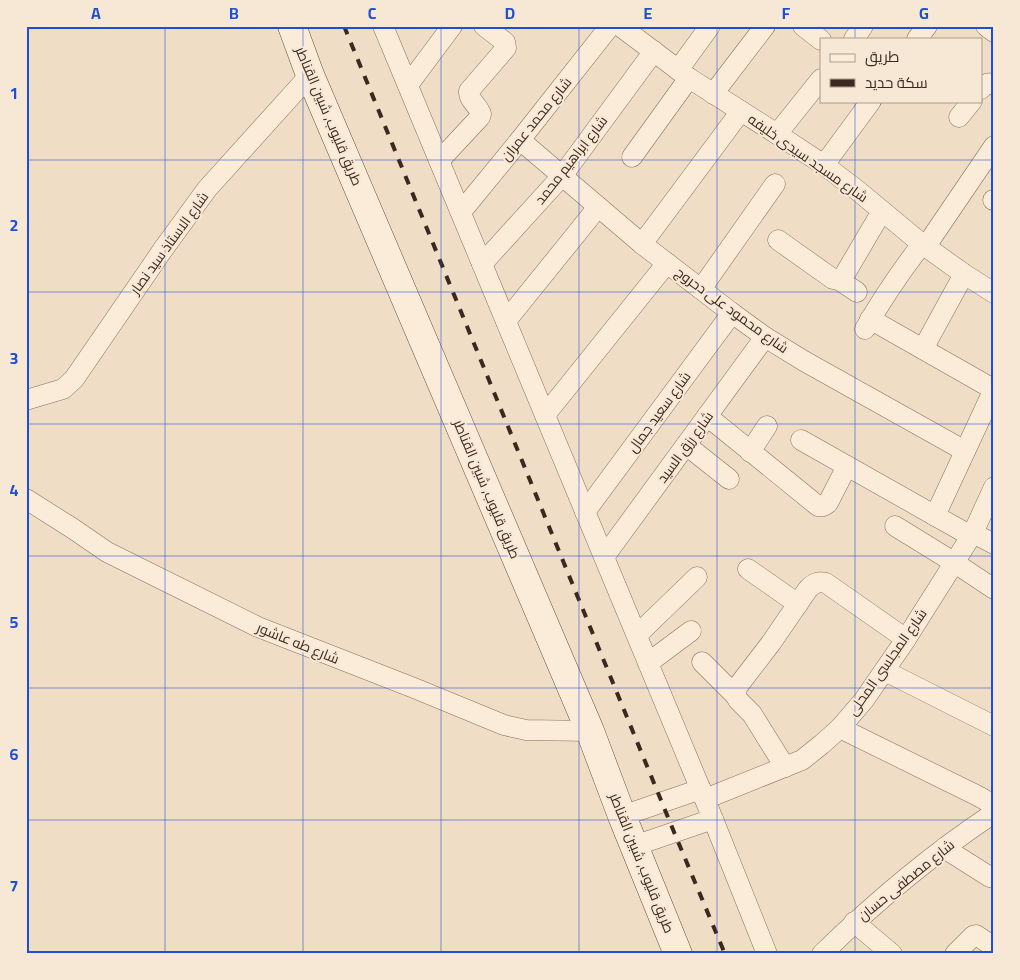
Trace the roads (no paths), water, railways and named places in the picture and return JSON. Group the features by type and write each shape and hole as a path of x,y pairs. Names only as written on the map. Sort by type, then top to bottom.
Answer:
{"main road":[{"name":"طريق قليوب, شبين القناطر","path":"292,26 310,75 590,731 678,954"}],"street":[{"path":"384,26 768,954"},
{"path":"408,84 452,26"},
{"path":"439,161 480,117 480,110 469,96 468,91 506,48 505,42 484,26"},
{"name":"شارع محمد عمران","path":"461,212 610,26"},
{"name":"شارع مسجد سيدى خليفه","path":"620,26 683,74 824,166 924,245 994,293"},
{"path":"632,157 710,26"},
{"path":"713,94 765,26"},
{"path":"803,26 820,39"},
{"path":"855,38 864,26"},
{"path":"919,38 927,26"},
{"path":"986,26 994,32"},
{"name":"شارع ابراهيم محمد","path":"482,264 562,176 654,52"},
{"name":"شارع الاستاذ سيد نصار","path":"26,400 63,389 74,379 158,256 207,189 310,75"},
{"path":"777,134 820,80"},
{"path":"982,88 988,83 994,85"},
{"path":"824,166 870,102"},
{"path":"642,244 741,111"},
{"name":"شارع محمود على دحروج","path":"520,140 642,244 765,336 804,361 965,451"},
{"path":"935,516 994,389 923,349 867,324 904,268 924,245 994,146"},
{"path":"701,289 775,184"},
{"path":"506,320 598,206"},
{"path":"839,280 842,278 882,210"},
{"path":"778,240 833,279 839,280 857,292"},
{"path":"545,415 666,263"},
{"path":"923,349 964,274"},
{"name":"شارع سعيد جمال","path":"586,512 732,312"},
{"name":"شارع رزق السيد","path":"604,557 765,336"},
{"path":"707,416 818,506 825,506 828,503 847,466"},
{"path":"750,452 767,426"},
{"path":"800,440 935,516 994,544"},
{"path":"686,445 729,479"},
{"name":"شارع المجلسى المحلى","path":"622,816 703,794 786,767 802,760 822,744 840,728 885,671 972,535 994,487"},
{"name":"شارع طه عاشور","path":"26,499 116,556 258,628 504,725 526,730 590,731"},
{"path":"895,526 994,589"},
{"path":"748,569 803,596"},
{"path":"637,635 697,577"},
{"path":"736,696 738,686 813,584 826,583 906,639"},
{"path":"648,663 691,632"},
{"path":"702,662 752,714 786,767"},
{"path":"885,671 994,726"},
{"path":"840,728 994,804"},
{"name":"شارع مصطفى حسان","path":"822,954 854,922 901,882 965,832 994,813"},
{"path":"634,846 713,819"},
{"path":"944,848 994,878"},
{"path":"854,922 892,954"},
{"path":"955,954 976,935 994,947"}],"railway":[{"path":"344,26 725,954"}]}
